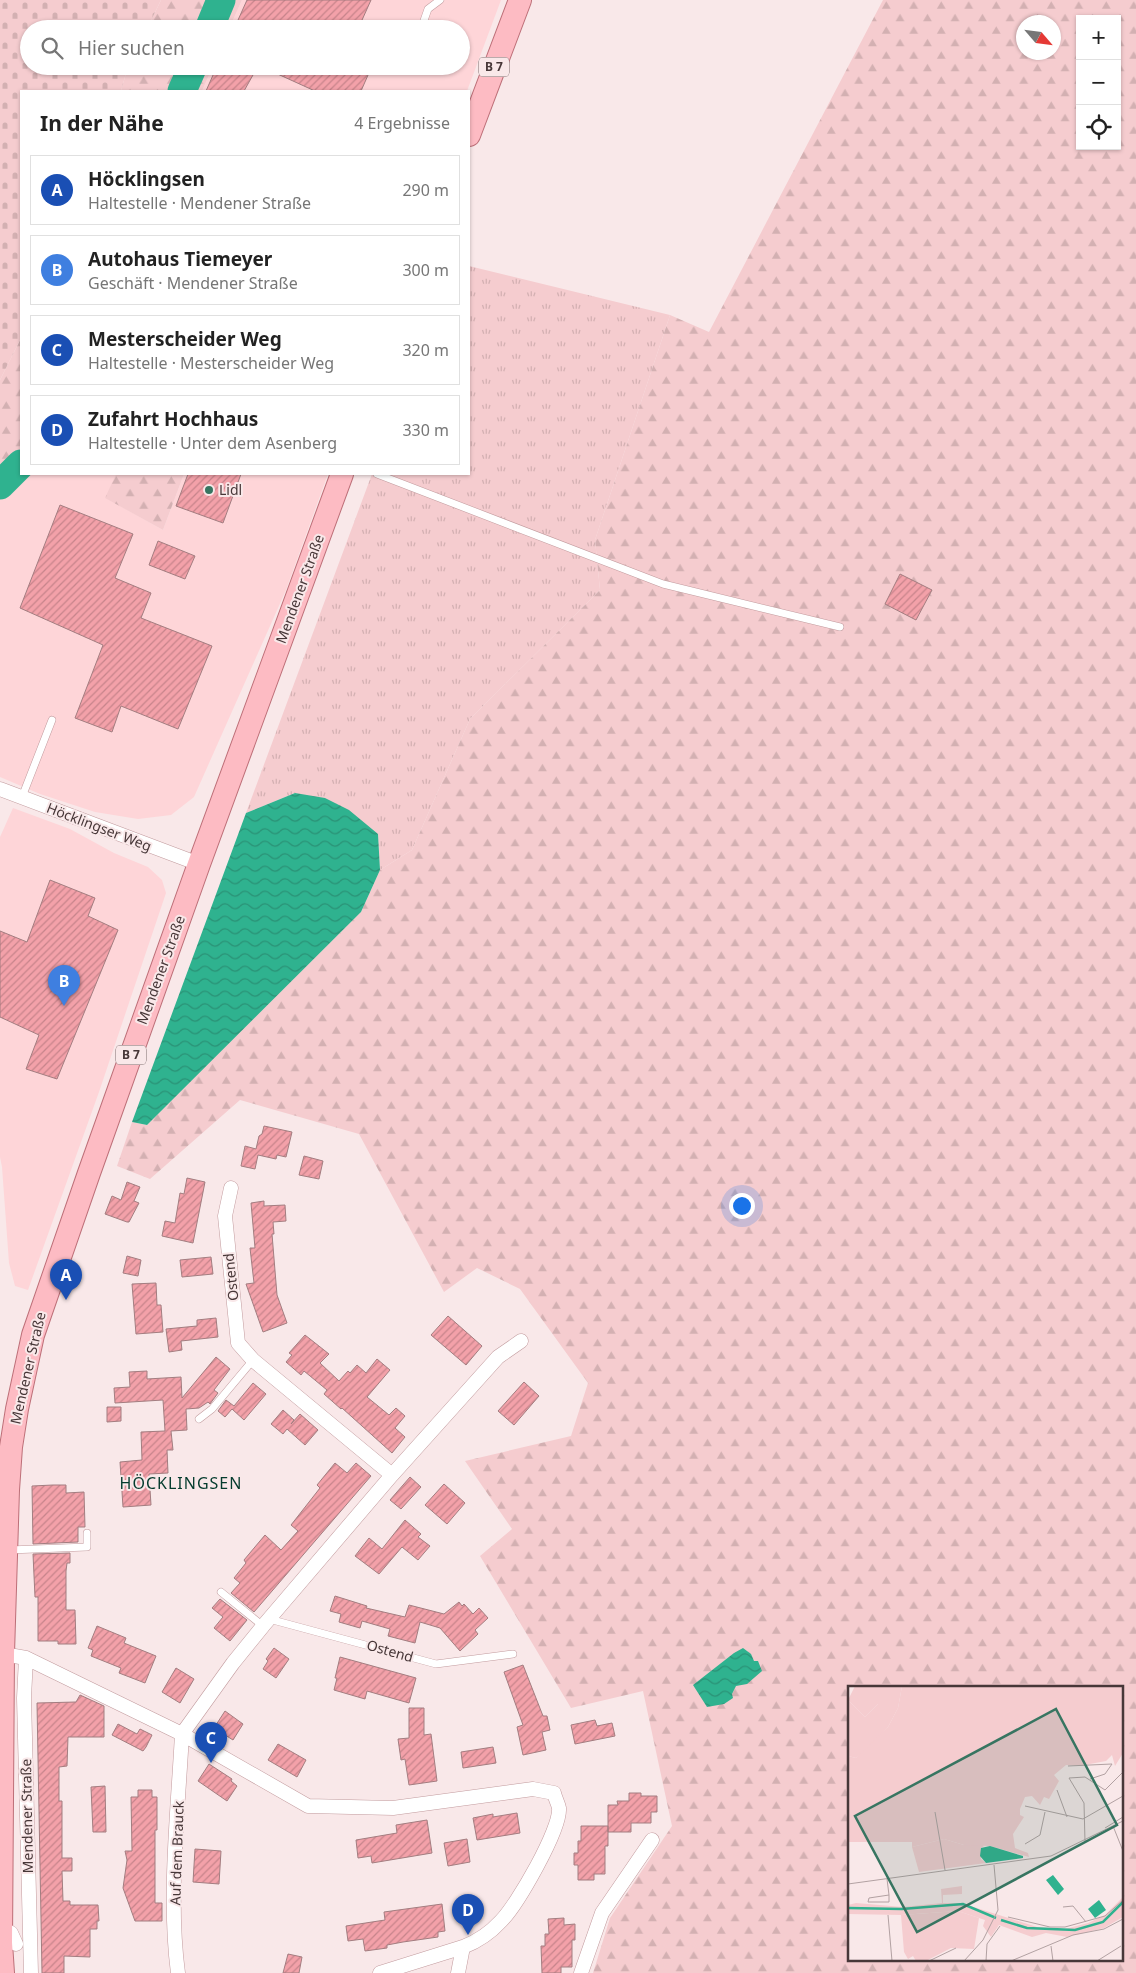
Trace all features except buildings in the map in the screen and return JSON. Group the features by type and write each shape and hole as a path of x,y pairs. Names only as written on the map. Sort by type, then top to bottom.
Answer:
{"main road":[{"name":"B 7","path":"470,132 520,0"},
{"name":"Mendener Straße","path":"3,1973 6,1934 3,1654 6,1550 11,1447 33,1335 199,864 342,475"},
{"name":"Mendener Straße","path":"6,1934 17,1973"}],"street":[{"name":"Höcklingser Weg","path":"0,789 199,864"},
{"name":"Ostend","path":"231,1188 225,1216 238,1343 253,1360 392,1475"},
{"path":"182,1734 233,1663 266,1622 392,1475 498,1357 521,1341"},
{"path":"3,1654 26,1658 182,1734 308,1806 393,1808 532,1790 554,1793 559,1809 556,1825 528,1884 501,1921 463,1948 380,1973"},
{"name":"Mendener Straße","path":"26,1658 24,1698 30,1973"},
{"name":"Auf dem Brauck","path":"178,1973 175,1948 175,1876 182,1734"},
{"path":"581,1973 602,1913 652,1840"},
{"path":"458,1973 463,1948"}],"lane":[{"path":"424,20 428,9 440,0"},
{"path":"380,475 663,584 840,627"},
{"path":"22,797 52,720"},
{"path":"199,1419 212,1408 253,1360"},
{"path":"6,1550 87,1547 87,1533"},
{"path":"221,1592 266,1622"},
{"name":"Ostend","path":"266,1622 436,1664 513,1654"}],"shaded area":[{"path":"242,0 501,0 467,90 202,90 209,75 470,75 470,20 233,20"},
{"path":"20,475 116,475 106,498 163,530 184,475 328,475 286,590 194,797 171,815 138,819 95,812 40,794 0,777 0,494"},
{"path":"13,808 70,829 114,853 148,867 162,880 166,893 99,1092 28,1290 15,1286 9,1263 0,1157 0,837"}],"green space":[{"path":"0,0 161,0 151,20 20,20 20,75 125,75 121,90 20,90 20,340 0,380"},
{"path":"161,0 242,0 233,20 151,20"},
{"path":"883,0 1136,0 1136,1973 593,1973 610,1918 672,1826 643,1691 571,1708 480,1556 512,1529 465,1461 571,1436 588,1383 520,1289 477,1268 444,1292 359,1134 240,1100 150,1179 117,1166 132,1122 147,1125 361,912 380,870 412,850 470,719 600,590 595,540 670,315 709,332"},
{"path":"125,75 209,75 202,90 121,90"},
{"path":"470,266 670,315 595,540 600,590 470,719 412,850 380,870 378,834 295,793 246,813 372,475 470,475"},
{"path":"20,340 20,475 0,494 0,380"},
{"path":"116,475 184,475 163,530 105,498"}],"water":[{"path":"295,793 325,798 349,810 378,834 380,870 361,912 147,1125 132,1122 246,813"},
{"path":"743,1648 751,1654 754,1661 758,1661 762,1671 747,1684 736,1686 732,1694 733,1698 724,1704 707,1707 693,1685"}],"waterway":[{"path":"213,20 221,0"},
{"path":"182,90 189,75"},
{"path":"0,485 20,465"}],"place":[{"name":"Lidl","path":"209,490"},
{"name":"Autohaus Tiemeyer","path":"64,1006"},
{"name":"Höcklingsen","path":"66,1300"},
{"name":"Mesterscheider Weg","path":"211,1763"},
{"name":"Zufahrt Hochhaus","path":"468,1935"}],"district":[{"name":"HÖCKLINGSEN","path":"181,1483"}]}
